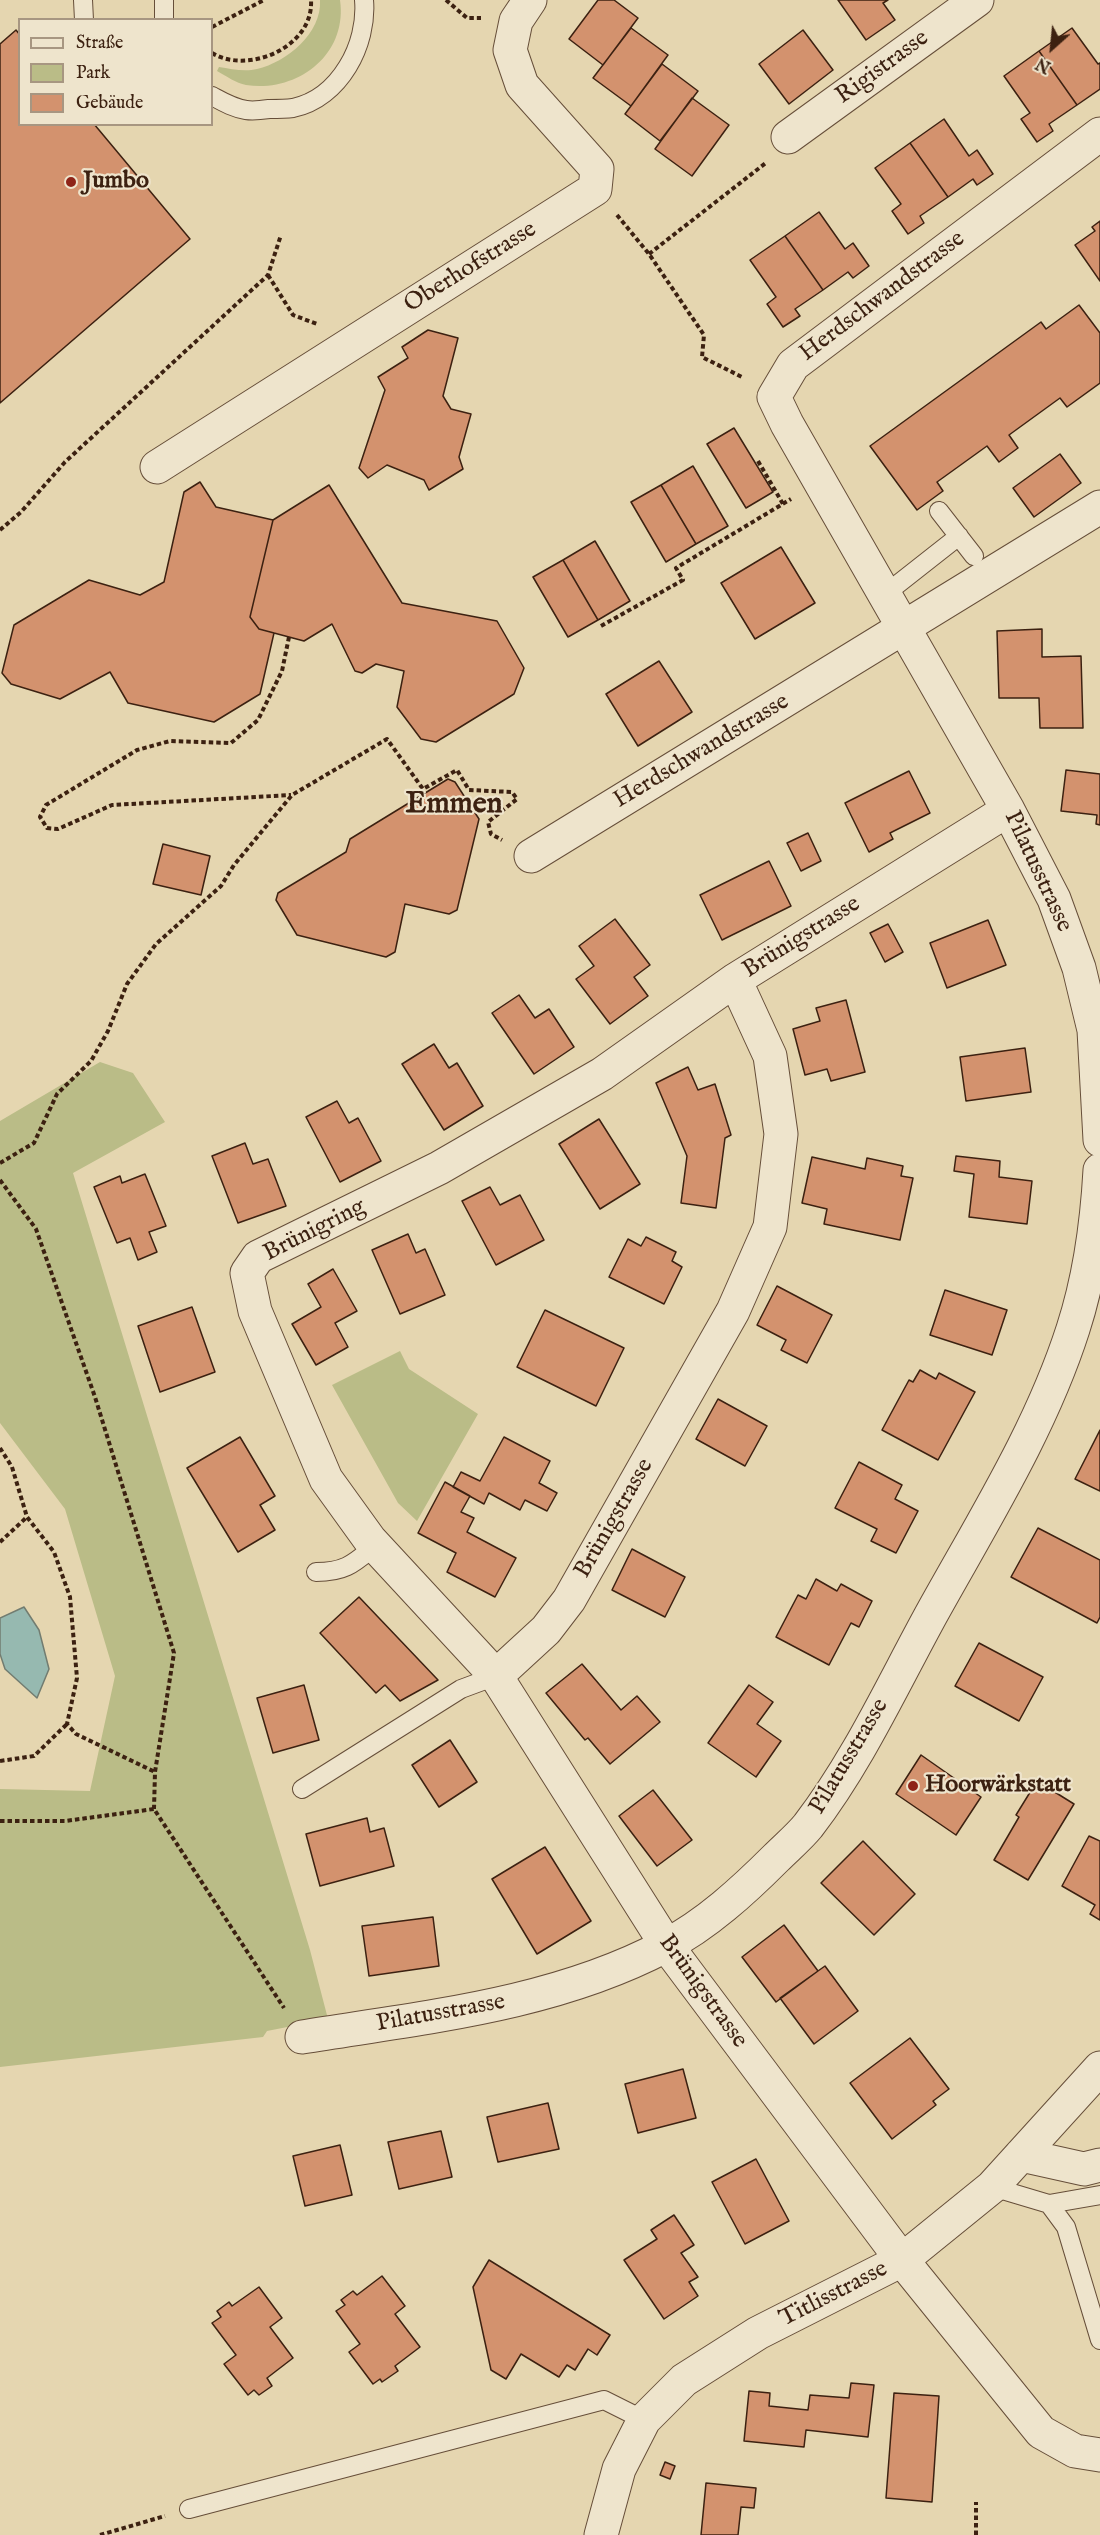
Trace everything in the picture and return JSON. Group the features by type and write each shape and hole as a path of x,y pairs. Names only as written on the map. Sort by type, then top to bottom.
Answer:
{"street":[{"path":"530,0 516,21 510,50 522,85 597,169 595,189"},
{"name":"Rigistrasse","path":"788,137 977,0"},
{"name":"Herdschwandstrasse","path":"903,628 787,424 774,397 793,365 1100,134"},
{"name":"Oberhofstrasse","path":"157,467 595,189"},
{"name":"Herdschwandstrasse","path":"531,856 1100,507"},
{"name":"Pilatusstrasse","path":"903,628 1008,810 1054,898 1079,968 1094,1030 1100,1140"},
{"name":"Brünigstrasse","path":"1008,810 735,980 770,1056 772,1068 781,1134 770,1227 733,1311 569,1600 546,1630 496,1676 667,1946 902,2260 1041,2433 1075,2451 1100,2455"},
{"name":"Brünigring","path":"496,1676 375,1546 326,1479 255,1311 248,1273 258,1257 440,1168 602,1074 735,980"},
{"name":"Pilatusstrasse","path":"302,2037 521,2000 568,1987 667,1946 735,1899 806,1829 833,1791 864,1738 1006,1478 1054,1383 1073,1329 1088,1270 1097,1217 1100,1170"},
{"name":"Titlisstrasse","path":"601,2535 620,2469 644,2420 684,2380 758,2333 902,2260 992,2187 1100,2068"},
{"path":"1021,2155 1084,2169 1100,2165"}],"lane":[{"path":"83,0 84,18"},
{"path":"164,0 164,18"},
{"path":"213,97 233,107 248,110 293,108 325,91 351,64 358,49 366,18 364,0"},
{"path":"939,511 974,556"},
{"path":"884,595 959,536"},
{"path":"316,1572 335,1572 349,1566 375,1546"},
{"path":"302,1789 461,1689 496,1676"},
{"path":"992,2187 1049,2204 1100,2195"},
{"path":"1049,2204 1065,2227 1100,2340"},
{"path":"189,2509 604,2400 644,2420"}],"path":[{"path":"213,26 264,0"},
{"path":"213,54 221,59 241,63 261,59 282,49 298,35 308,20 311,0"},
{"path":"649,254 778,153 788,137"},
{"path":"595,189 649,254 704,335 702,357 745,379"},
{"path":"0,530 21,512 65,462 268,275 281,235"},
{"path":"268,275 293,315 327,328 341,350"},
{"path":"758,461 783,504"},
{"path":"601,626 683,580 676,568 820,482"},
{"path":"289,637 282,671 258,720 231,743 170,741 137,750 46,805 40,817 47,828 58,829 112,806 292,795"},
{"path":"0,1163 34,1143 57,1094 91,1061 108,1031 127,984 156,944 221,886 234,865 292,795 387,739 423,789 457,770 469,790 512,792 518,799 488,822 491,834 531,856"},
{"path":"0,1180 36,1229 95,1397 174,1653 154,1772 154,1809 302,2037"},
{"path":"0,1448 12,1467 27,1517 54,1552 70,1598 77,1678 67,1724 34,1756 0,1761"},
{"path":"0,1542 27,1517"},
{"path":"67,1724 76,1734 154,1772"},
{"path":"0,1821 65,1821 154,1809"},
{"path":"976,2502 976,2535"},
{"path":"100,2535 189,2509"}],"green space":[{"path":"320,0 340,0 340,20 336,38 327,53 315,66 283,83 265,86 242,84 217,71 219,67 257,69 291,53 315,24"},
{"path":"100,1062 133,1073 165,1122 73,1173 310,1950 328,2019 267,2031 263,2037 0,2067 0,1789 90,1791 115,1676 65,1509 0,1423 0,1121"},
{"path":"400,1351 409,1369 478,1414 417,1521 398,1503 332,1385"}],"water":[{"path":"24,1607 39,1630 49,1669 37,1698 5,1669 0,1654 0,1618"}],"building":[{"path":"598,0 614,0 638,18 603,65 569,39"},
{"path":"838,0 888,0 883,3 895,20 866,40"},
{"path":"631,28 668,55 631,106 593,78"},
{"path":"1072,28 1098,64 1100,63 1100,89 1077,105 1039,51"},
{"name":"Jumbo","path":"16,30 18,32 18,126 96,126 190,239 0,403 0,44"},
{"path":"803,30 833,70 789,104 759,64"},
{"path":"1039,51 1077,105 1049,124 1053,131 1037,142 1021,119 1030,113 1004,76"},
{"path":"662,64 698,91 660,141 625,114"},
{"path":"692,98 729,125 692,176 655,149"},
{"path":"944,119 969,156 977,150 993,174 977,185 973,179 948,197 910,143"},
{"path":"910,143 948,197 920,216 924,223 908,234 892,211 901,204 875,168"},
{"path":"819,212 845,249 853,243 869,266 853,278 848,272 823,290 785,236"},
{"path":"1100,221 1100,281 1075,245 1095,231 1092,227"},
{"path":"785,236 823,290 795,309 800,316 783,327 767,304 776,297 750,260"},
{"path":"1079,305 1100,333 1100,383 1067,407 1060,398 1009,435 1018,448 999,462 987,446 937,482 943,491 917,510 870,446 1041,322 1046,329"},
{"path":"428,330 458,338 443,396 451,409 471,414 459,457 463,469 429,490 424,480 387,465 368,478 359,468 385,390 378,377 408,358 402,347"},
{"path":"734,428 773,492 746,508 707,444"},
{"path":"1060,454 1081,483 1034,517 1013,488"},
{"path":"693,466 728,526 696,544 661,485"},
{"path":"200,482 216,507 273,520 250,617 259,629 274,633 260,694 214,722 128,703 110,672 60,699 11,684 2,673 14,625 89,580 140,595 164,582 184,492"},
{"path":"329,485 402,603 497,621 524,668 514,694 436,742 421,739 397,707 404,671 376,664 362,673 355,671 332,624 304,641 259,629 250,617 273,520"},
{"path":"661,485 696,544 666,562 631,502"},
{"path":"595,541 630,601 598,620 563,560"},
{"path":"781,547 815,603 755,639 721,583"},
{"path":"563,560 598,620 568,637 533,577"},
{"path":"1042,629 1042,657 1081,656 1083,728 1040,728 1039,698 999,698 997,631"},
{"path":"659,661 692,712 638,746 606,694"},
{"path":"1066,770 1100,774 1100,825 1096,824 1097,815 1061,811"},
{"path":"909,771 930,813 890,833 893,839 869,852 845,803"},
{"path":"448,779 455,782 479,819 457,910 449,914 405,904 395,952 386,957 297,935 276,900 278,893 346,852 350,839"},
{"path":"808,833 821,861 801,871 787,843"},
{"path":"163,844 210,856 201,895 153,884"},
{"path":"769,861 791,906 722,940 700,895"},
{"path":"615,919 650,965 634,977 648,996 610,1024 576,979 594,966 579,946"},
{"path":"988,920 1006,965 947,988 930,943"},
{"path":"888,924 903,952 885,962 870,933"},
{"path":"519,995 535,1018 549,1009 574,1047 534,1074 492,1013"},
{"path":"846,1000 865,1072 831,1081 827,1069 805,1075 793,1029 820,1021 816,1008"},
{"path":"434,1044 449,1068 457,1063 483,1106 444,1130 402,1064"},
{"path":"1025,1048 1031,1092 966,1101 960,1057"},
{"path":"688,1067 698,1090 715,1084 731,1135 725,1138 716,1208 681,1203 687,1156 656,1083"},
{"path":"337,1101 349,1123 358,1118 381,1161 340,1182 306,1117"},
{"path":"599,1119 640,1184 600,1209 559,1144"},
{"path":"245,1143 253,1164 268,1159 286,1206 238,1223 212,1156"},
{"path":"956,1156 1000,1161 999,1177 1032,1181 1027,1224 969,1217 974,1174 954,1171"},
{"path":"812,1157 865,1169 867,1158 903,1166 901,1176 913,1178 900,1240 824,1224 827,1209 802,1203"},
{"path":"145,1174 166,1226 149,1232 157,1252 138,1260 130,1238 117,1243 94,1187 120,1176 122,1183"},
{"path":"490,1187 500,1205 520,1195 544,1240 496,1265 462,1201"},
{"path":"408,1234 416,1253 425,1249 445,1295 400,1314 372,1250"},
{"path":"646,1237 676,1252 672,1261 682,1267 664,1304 609,1277 628,1239 641,1246"},
{"path":"333,1269 357,1311 335,1323 348,1347 316,1365 292,1324 321,1307 308,1284"},
{"path":"777,1286 832,1315 807,1363 781,1350 786,1340 757,1325"},
{"path":"945,1290 1007,1310 992,1355 930,1335"},
{"path":"192,1307 215,1372 160,1392 138,1326"},
{"path":"545,1310 624,1348 596,1406 517,1367"},
{"path":"920,1370 936,1379 939,1373 975,1392 938,1460 882,1430 909,1380 913,1382"},
{"path":"718,1399 767,1426 745,1466 696,1439"},
{"path":"1100,1430 1100,1491 1075,1479"},
{"path":"240,1437 275,1496 260,1505 275,1530 238,1552 187,1468"},
{"path":"504,1437 550,1461 539,1483 557,1493 547,1511 525,1500 520,1510 489,1493 484,1504 453,1487 461,1472 480,1481"},
{"path":"859,1462 902,1485 895,1499 918,1511 896,1553 871,1541 877,1529 835,1508"},
{"path":"445,1482 470,1496 461,1512 474,1518 467,1532 516,1558 495,1597 447,1572 456,1553 418,1533"},
{"path":"1038,1528 1100,1560 1100,1617 1097,1623 1011,1577"},
{"path":"632,1549 685,1577 665,1617 612,1590"},
{"path":"816,1579 837,1591 841,1584 872,1601 859,1627 851,1623 829,1665 776,1637 798,1595 806,1599"},
{"path":"359,1597 438,1680 400,1701 385,1685 376,1693 320,1633"},
{"path":"979,1643 1043,1677 1019,1721 955,1686"},
{"path":"582,1664 621,1710 637,1696 660,1722 610,1764 588,1738 585,1740 546,1693"},
{"path":"304,1685 319,1740 273,1753 257,1698"},
{"path":"749,1685 773,1702 757,1724 781,1741 756,1777 708,1743"},
{"path":"450,1740 477,1782 439,1807 412,1765"},
{"path":"921,1755 981,1797 956,1835 896,1794"},
{"path":"1037,1781 1074,1804 1028,1880 994,1860 1019,1817 1016,1815"},
{"path":"653,1790 692,1840 657,1866 619,1816"},
{"path":"367,1818 370,1832 384,1828 394,1866 320,1886 306,1834"},
{"path":"1089,1836 1100,1841 1100,1920 1090,1914 1095,1905 1062,1886"},
{"path":"863,1841 915,1894 874,1935 821,1883"},
{"path":"545,1847 591,1921 537,1954 492,1879"},
{"path":"433,1917 439,1966 369,1976 362,1926"},
{"path":"784,1925 818,1971 776,2002 742,1957"},
{"path":"825,1966 858,2011 814,2044 780,1998"},
{"path":"910,2038 949,2089 933,2101 936,2105 892,2139 850,2083"},
{"path":"683,2069 696,2118 638,2133 625,2084"},
{"path":"548,2103 559,2149 498,2162 487,2117"},
{"path":"441,2131 452,2177 399,2189 388,2142"},
{"path":"340,2145 352,2195 305,2206 293,2156"},
{"path":"756,2159 789,2221 745,2244 712,2182"},
{"path":"674,2215 694,2245 681,2253 698,2277 689,2282 698,2296 664,2319 624,2260 657,2239 651,2230"},
{"path":"489,2260 610,2335 597,2355 588,2349 575,2370 567,2365 559,2377 521,2354 506,2379 491,2370 473,2287"},
{"path":"382,2276 405,2306 395,2314 420,2347 395,2366 398,2371 382,2382 380,2379 373,2384 349,2352 360,2344 336,2311 345,2305 341,2300 353,2291 357,2295"},
{"path":"259,2287 282,2318 270,2327 293,2358 267,2378 272,2386 259,2395 254,2390 248,2395 224,2364 236,2355 212,2323 221,2317 217,2311 229,2302 232,2306"},
{"path":"851,2383 874,2385 868,2437 806,2430 804,2447 744,2441 749,2391 770,2393 769,2406 808,2410 810,2395 849,2398"},
{"path":"894,2393 939,2396 932,2502 886,2498"},
{"path":"665,2462 675,2466 670,2479 660,2475"},
{"path":"706,2483 756,2488 754,2508 741,2507 738,2535 701,2535"}],"place":[{"name":"Jumbo","path":"71,182"},
{"name":"Hoorwärkstatt","path":"913,1786"}],"district":[{"name":"Emmen","path":"454,806"}]}
